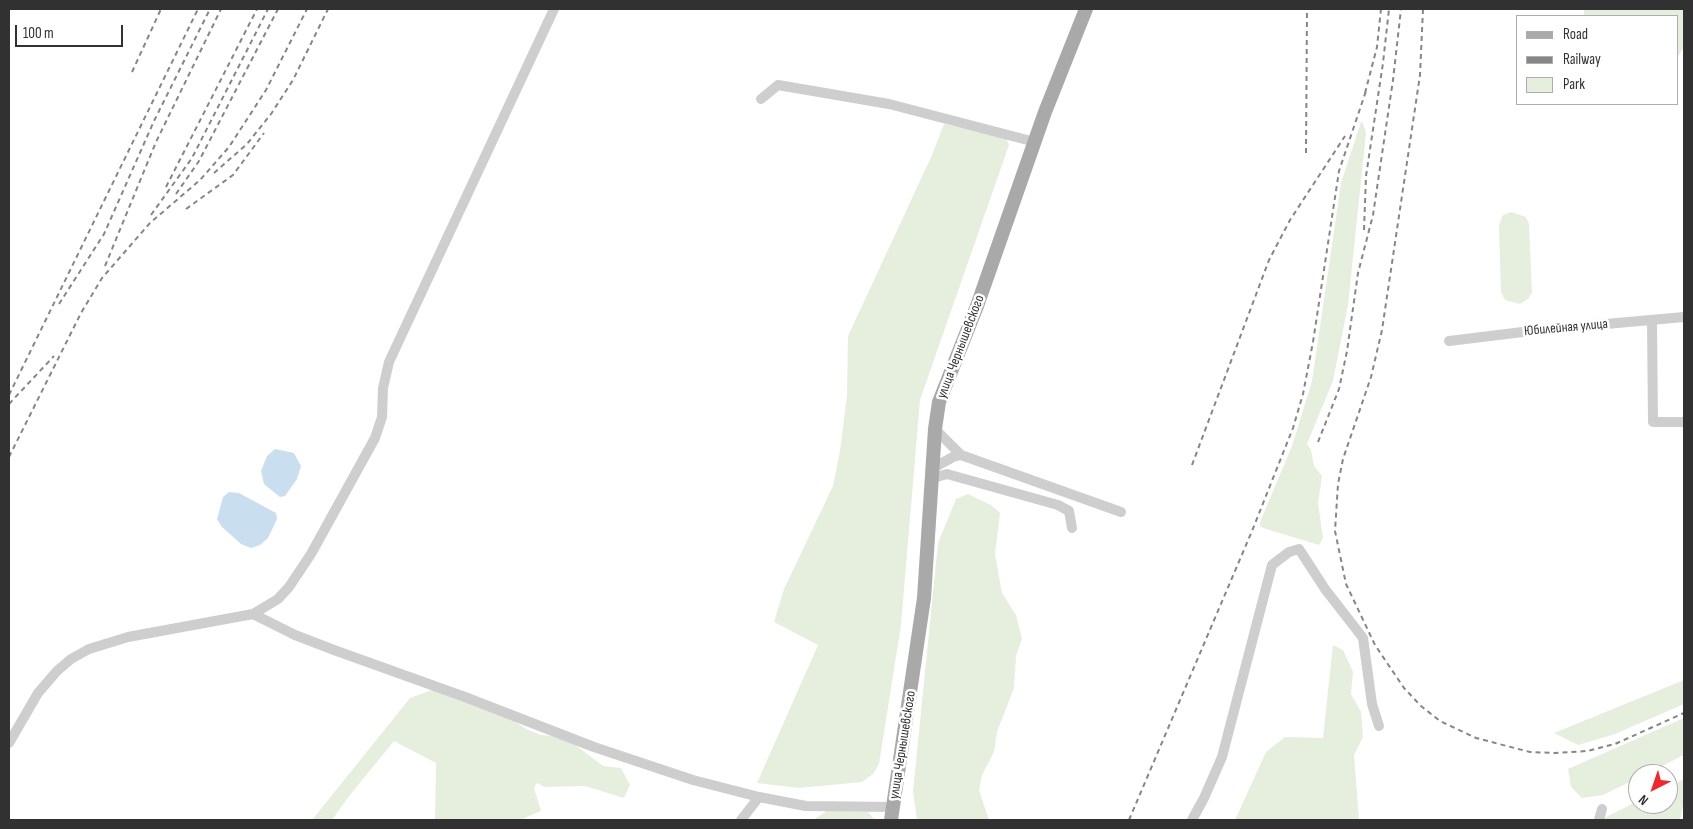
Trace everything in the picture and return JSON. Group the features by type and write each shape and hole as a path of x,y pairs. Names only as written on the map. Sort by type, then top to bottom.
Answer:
{"main road":[{"name":"улица Чернышевского","path":"892,814 922,616 935,429 939,402 977,306 1035,142 1086,9"}],"street":[{"path":"9,743 38,693 56,671 71,659 89,649 128,637 253,614 278,599 289,587 311,554 375,438 382,417 383,388 390,362 554,9"},
{"path":"761,99 778,85 889,104 1035,142"},
{"name":"Юбилейная улица","path":"1449,341 1539,330 1684,317"},
{"path":"1652,321 1652,422 1684,422"},
{"path":"935,429 961,455 1121,512"},
{"path":"933,473 953,457 961,455"},
{"path":"933,473 947,474 1058,505 1069,512 1072,528"},
{"path":"1192,820 1222,757 1272,565 1289,552 1299,549 1325,589 1363,638 1372,704 1379,726"},
{"path":"253,614 295,635 465,697 584,744 701,782 759,797 806,806 892,814"},
{"path":"741,820 759,797"},
{"path":"1599,820 1602,809"}],"green space":[{"path":"1584,9 1684,9 1684,47 1678,56 1678,15 1584,15"},
{"path":"1361,122 1366,133 1348,305 1333,381 1307,444 1311,450 1314,466 1322,476 1318,503 1323,538 1319,545 1263,528 1260,526 1260,522 1292,446 1312,381 1341,183"},
{"path":"944,124 1006,138 1009,145 920,400 901,625 879,764 873,774 862,782 799,788 757,783 818,645 774,622 784,589 833,486 840,451 847,395 848,336 932,155"},
{"path":"1511,212 1526,217 1529,224 1532,293 1528,299 1520,304 1505,300 1501,292 1499,225 1503,215"},
{"path":"968,494 991,505 1000,513 995,554 1002,593 1016,615 1022,639 1016,656 1014,688 997,732 994,752 982,775 979,790 989,820 917,820 913,791 938,543 956,499"},
{"path":"1333,645 1343,650 1353,672 1351,694 1361,712 1363,737 1354,755 1359,820 1235,820 1266,752 1285,737 1323,738"},
{"path":"1684,680 1684,704 1615,734 1578,745 1554,733"},
{"path":"435,689 500,712 528,730 541,735 565,737 603,766 621,768 630,785 624,798 585,786 544,787 537,783 534,788 541,811 520,820 435,820 436,763 394,741 332,820 312,820 410,698"},
{"path":"1684,718 1684,755 1666,764 1628,764 1628,783 1603,795 1582,798 1571,787 1568,769"},
{"path":"1684,779 1684,801 1680,820 1600,820 1628,806 1628,814 1678,814 1678,782"},
{"path":"826,811 868,812 875,820 815,819"}],"water":[{"path":"275,449 294,453 301,466 297,479 285,496 280,497 264,484 261,471 267,456"},
{"path":"229,492 239,493 276,513 277,519 268,538 260,545 251,548 241,544 222,527 217,519 223,497"}],"railway":[{"path":"132,72 161,9"},
{"path":"9,395 198,9"},
{"path":"59,304 104,234 154,121 210,9"},
{"path":"105,266 156,142 221,9"},
{"path":"166,187 257,9"},
{"path":"151,215 192,158 268,9"},
{"path":"176,194 199,161 278,9"},
{"path":"9,457 81,313 102,278 150,223 200,180 229,147 266,90 307,9"},
{"path":"214,173 247,144 271,114 293,80 328,9"},
{"path":"1306,153 1307,9"},
{"path":"1365,93 1377,47 1381,9"},
{"path":"1364,230 1366,176 1389,9"},
{"path":"1318,442 1339,389 1347,351 1358,273 1373,215 1393,80 1401,9"},
{"path":"1423,9 1420,75 1382,330 1371,377 1343,459 1338,484 1335,531 1346,584 1375,645 1404,688 1421,706 1440,721 1476,738 1530,752 1587,751 1615,744 1684,713"},
{"path":"1129,820 1252,531 1293,428 1303,394 1313,342 1339,171 1367,88"},
{"path":"186,209 233,175 264,133"},
{"path":"1192,465 1269,260 1290,220 1345,136"},
{"path":"9,404 54,356"}]}
